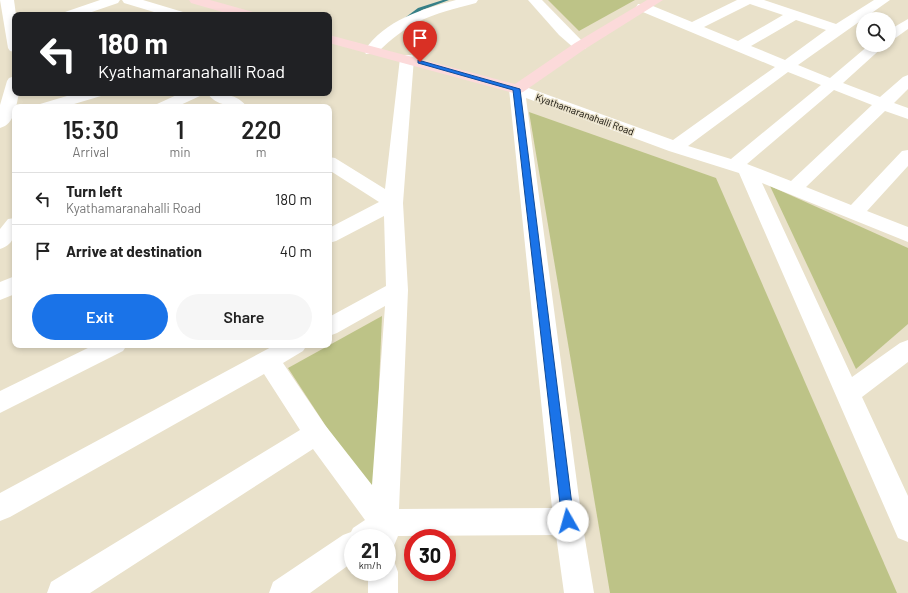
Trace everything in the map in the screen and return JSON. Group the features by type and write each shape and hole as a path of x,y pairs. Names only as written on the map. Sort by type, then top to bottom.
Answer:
{"main road":[{"path":"196,0 238,12"},
{"path":"517,89 580,46 649,3"},
{"name":"Kyathamaranahalli Road","path":"332,39 371,51 407,58 517,89"}],"street":[{"path":"7,0 12,25"},
{"path":"79,12 113,0"},
{"path":"129,0 168,12"},
{"path":"371,51 396,28 409,20 421,14 472,0"},
{"path":"535,0 564,32 580,46"},
{"path":"693,27 747,0"},
{"path":"751,0 837,29"},
{"path":"675,147 837,29 883,0"},
{"path":"649,3 693,27 908,114"},
{"path":"740,46 794,15"},
{"path":"896,31 908,22"},
{"path":"870,52 833,83 740,168 848,394 908,528"},
{"path":"377,529 397,290 393,203 407,58"},
{"path":"793,189 908,80"},
{"path":"517,89 568,521 579,593"},
{"name":"Kyathamaranahalli Road","path":"517,89 675,147 740,168 908,235"},
{"path":"5,119 12,92"},
{"path":"170,104 187,96"},
{"path":"220,96 234,104"},
{"path":"61,104 90,98"},
{"path":"854,214 908,155"},
{"path":"332,164 393,203"},
{"path":"332,234 393,203"},
{"path":"0,242 12,228"},
{"path":"0,292 12,286"},
{"path":"332,325 397,290"},
{"path":"0,403 109,348"},
{"path":"0,508 290,348"},
{"path":"848,394 908,349"},
{"path":"268,360 316,433 375,529"},
{"path":"62,593 316,433"},
{"path":"396,532 568,521"},
{"path":"284,593 344,551"},
{"path":"383,581 383,593"}],"green space":[{"path":"548,0 635,0 579,31"},
{"path":"529,112 716,178 897,593 610,593"},
{"path":"770,186 908,248 908,324 856,369"},
{"path":"382,316 374,500 288,368 324,348 332,348 332,344"}],"waterway":[{"path":"404,20 420,9 447,0"}],"route":[{"path":"420,62 517,89 568,521"}]}
